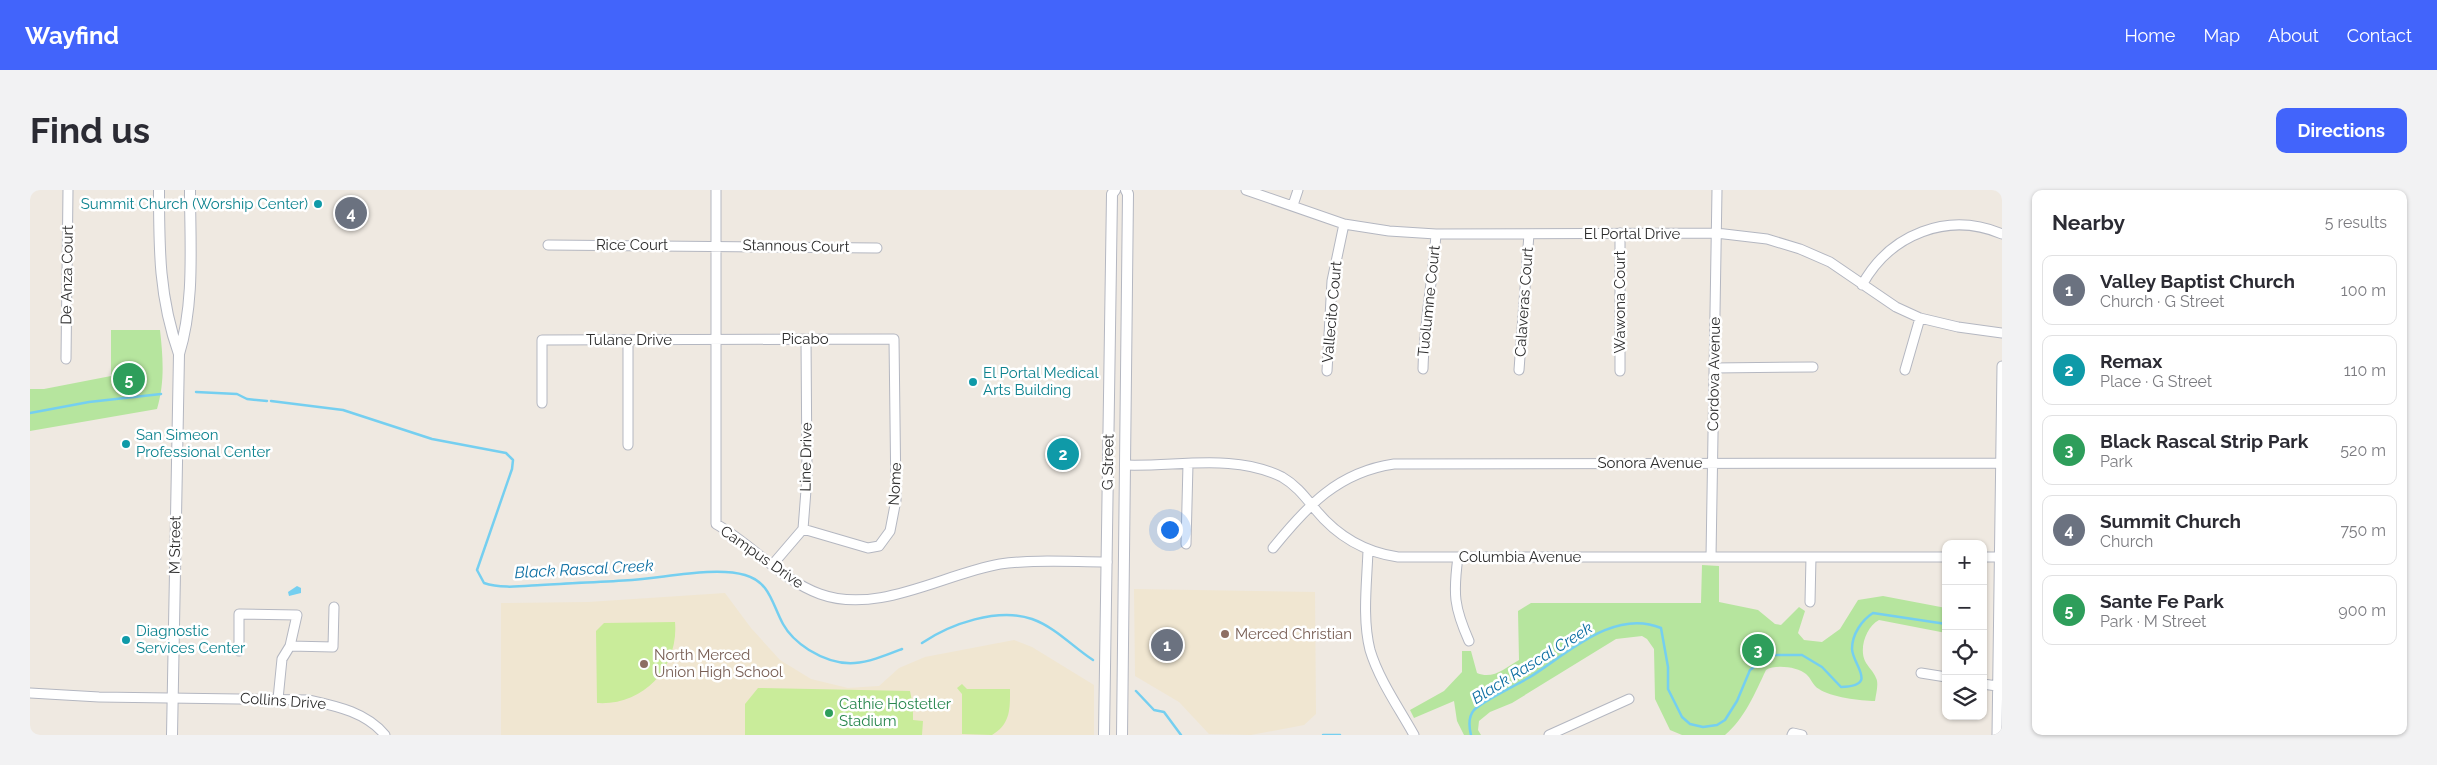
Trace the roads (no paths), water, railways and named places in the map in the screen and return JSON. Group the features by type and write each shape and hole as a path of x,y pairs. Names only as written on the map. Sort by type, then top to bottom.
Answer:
{"street":[{"name":"De Anza Court","path":"66,360 68,190"},
{"name":"M Street","path":"159,190 159,263 171,331 179,354"},
{"name":"M Street","path":"172,735 179,354 186,332 190,289 190,190"},
{"name":"Campus Drive","path":"716,190 716,524 740,539 797,583 813,591 840,599 866,600 1003,564 1107,562"},
{"name":"G Street","path":"1104,735 1112,194 1115,190"},
{"name":"G Street","path":"1122,735 1128,194 1126,190"},
{"name":"El Portal Drive","path":"1246,190 1344,224 1389,231 1436,234 1716,233 1767,240 1800,249 1844,270 1862,285 1896,307 1920,318 1958,327 2002,333"},
{"path":"1293,205 1298,190"},
{"name":"Cordova Avenue","path":"1710,557 1717,190"},
{"name":"Vallecito Court","path":"1327,371 1330,290 1344,224"},
{"path":"1862,285 1871,269 1885,253 1902,240 1922,231 1942,225 1964,225 1980,226 2002,234"},
{"name":"Wawona Court","path":"1620,233 1620,371"},
{"name":"Tuolumne Court","path":"1423,369 1425,326 1433,277 1436,234"},
{"name":"Calaveras Court","path":"1519,370 1529,234"},
{"name":"Rice Court","path":"548,245 716,245"},
{"name":"Stannous Court","path":"716,245 877,248"},
{"path":"1905,370 1920,318"},
{"name":"Picabo","path":"716,340 894,338"},
{"name":"Nome","path":"803,528 868,548 879,546 890,531 897,491 894,338"},
{"name":"Line Drive","path":"803,528 807,477 806,339"},
{"name":"Tulane Drive","path":"542,403 542,340 716,340"},
{"path":"628,340 628,445"},
{"path":"1997,735 2001,557 2002,366"},
{"path":"1714,368 1813,367"},
{"name":"Sonora Avenue","path":"1273,548 1311,505 1350,476 1363,470 1394,464 2001,463"},
{"path":"1186,544 1188,464"},
{"name":"Columbia Avenue","path":"1125,465 1238,464 1267,470 1284,478 1300,491 1336,532 1368,550 1398,557 1942,557"},
{"path":"773,564 803,528"},
{"path":"1368,550 1366,615 1370,650 1376,666 1414,735"},
{"path":"1458,557 1453,589 1455,604 1469,641"},
{"path":"1810,602 1811,557"},
{"path":"1987,557 2001,557"},
{"path":"290,646 333,647 334,607"},
{"path":"239,651 239,614 297,615 290,646 282,659 278,699"},
{"path":"1921,673 1942,676"},
{"path":"1987,685 1998,686"},
{"name":"Collins Drive","path":"30,692 99,697 309,700 335,705 358,714 384,735"},
{"path":"1549,735 1629,699"}],"water":[{"path":"297,586 301,588 301,593 289,596 288,592"}],"waterway":[{"name":"Black Rascal Creek","path":"196,392 237,394 247,399 267,401"},
{"name":"Black Rascal Creek","path":"30,413 89,402 161,394"},
{"name":"Black Rascal Creek","path":"271,401 343,410 432,439 506,453 513,460 512,469 477,570 484,583 505,587 632,580 704,572 733,573 745,575 760,583 765,588 783,624 791,635 805,647 822,657 845,663 856,663 902,649"},
{"name":"Black Rascal Creek","path":"1471,735 1470,719 1474,710 1479,706 1530,677 1592,636 1626,624 1643,623 1661,628 1668,667 1668,689 1682,717 1690,724 1703,727 1717,725 1725,720 1737,701 1750,670 1770,655 1802,655 1822,667 1841,687 1852,686 1859,683 1861,679 1861,674 1853,655 1852,643 1865,619 1873,613 1942,623"},
{"name":"Black Rascal Creek","path":"922,643 946,630 975,619 1004,615 1019,616 1032,619 1048,627 1093,660"},
{"name":"Black Rascal Creek","path":"1136,691 1154,710 1164,712 1181,735"},
{"name":"Black Rascal Creek","path":"1323,735 1340,735"}],"place":[{"name":"Summit Church (Worship Center)","path":"318,204"},
{"name":"Summit Church","path":"351,213"},
{"name":"Sante Fe Park","path":"129,379"},
{"name":"El Portal Medical Arts Building","path":"973,382"},
{"name":"San Simeon Professional Center","path":"126,444"},
{"name":"Remax","path":"1063,454"},
{"name":"Merced Christian","path":"1225,634"},
{"name":"Diagnostic Services Center","path":"126,640"},
{"name":"Valley Baptist Church","path":"1167,645"},
{"name":"Black Rascal Strip Park","path":"1758,650"},
{"name":"North Merced Union High School","path":"644,664"},
{"name":"Cathie Hostetler Stadium","path":"829,713"}]}
